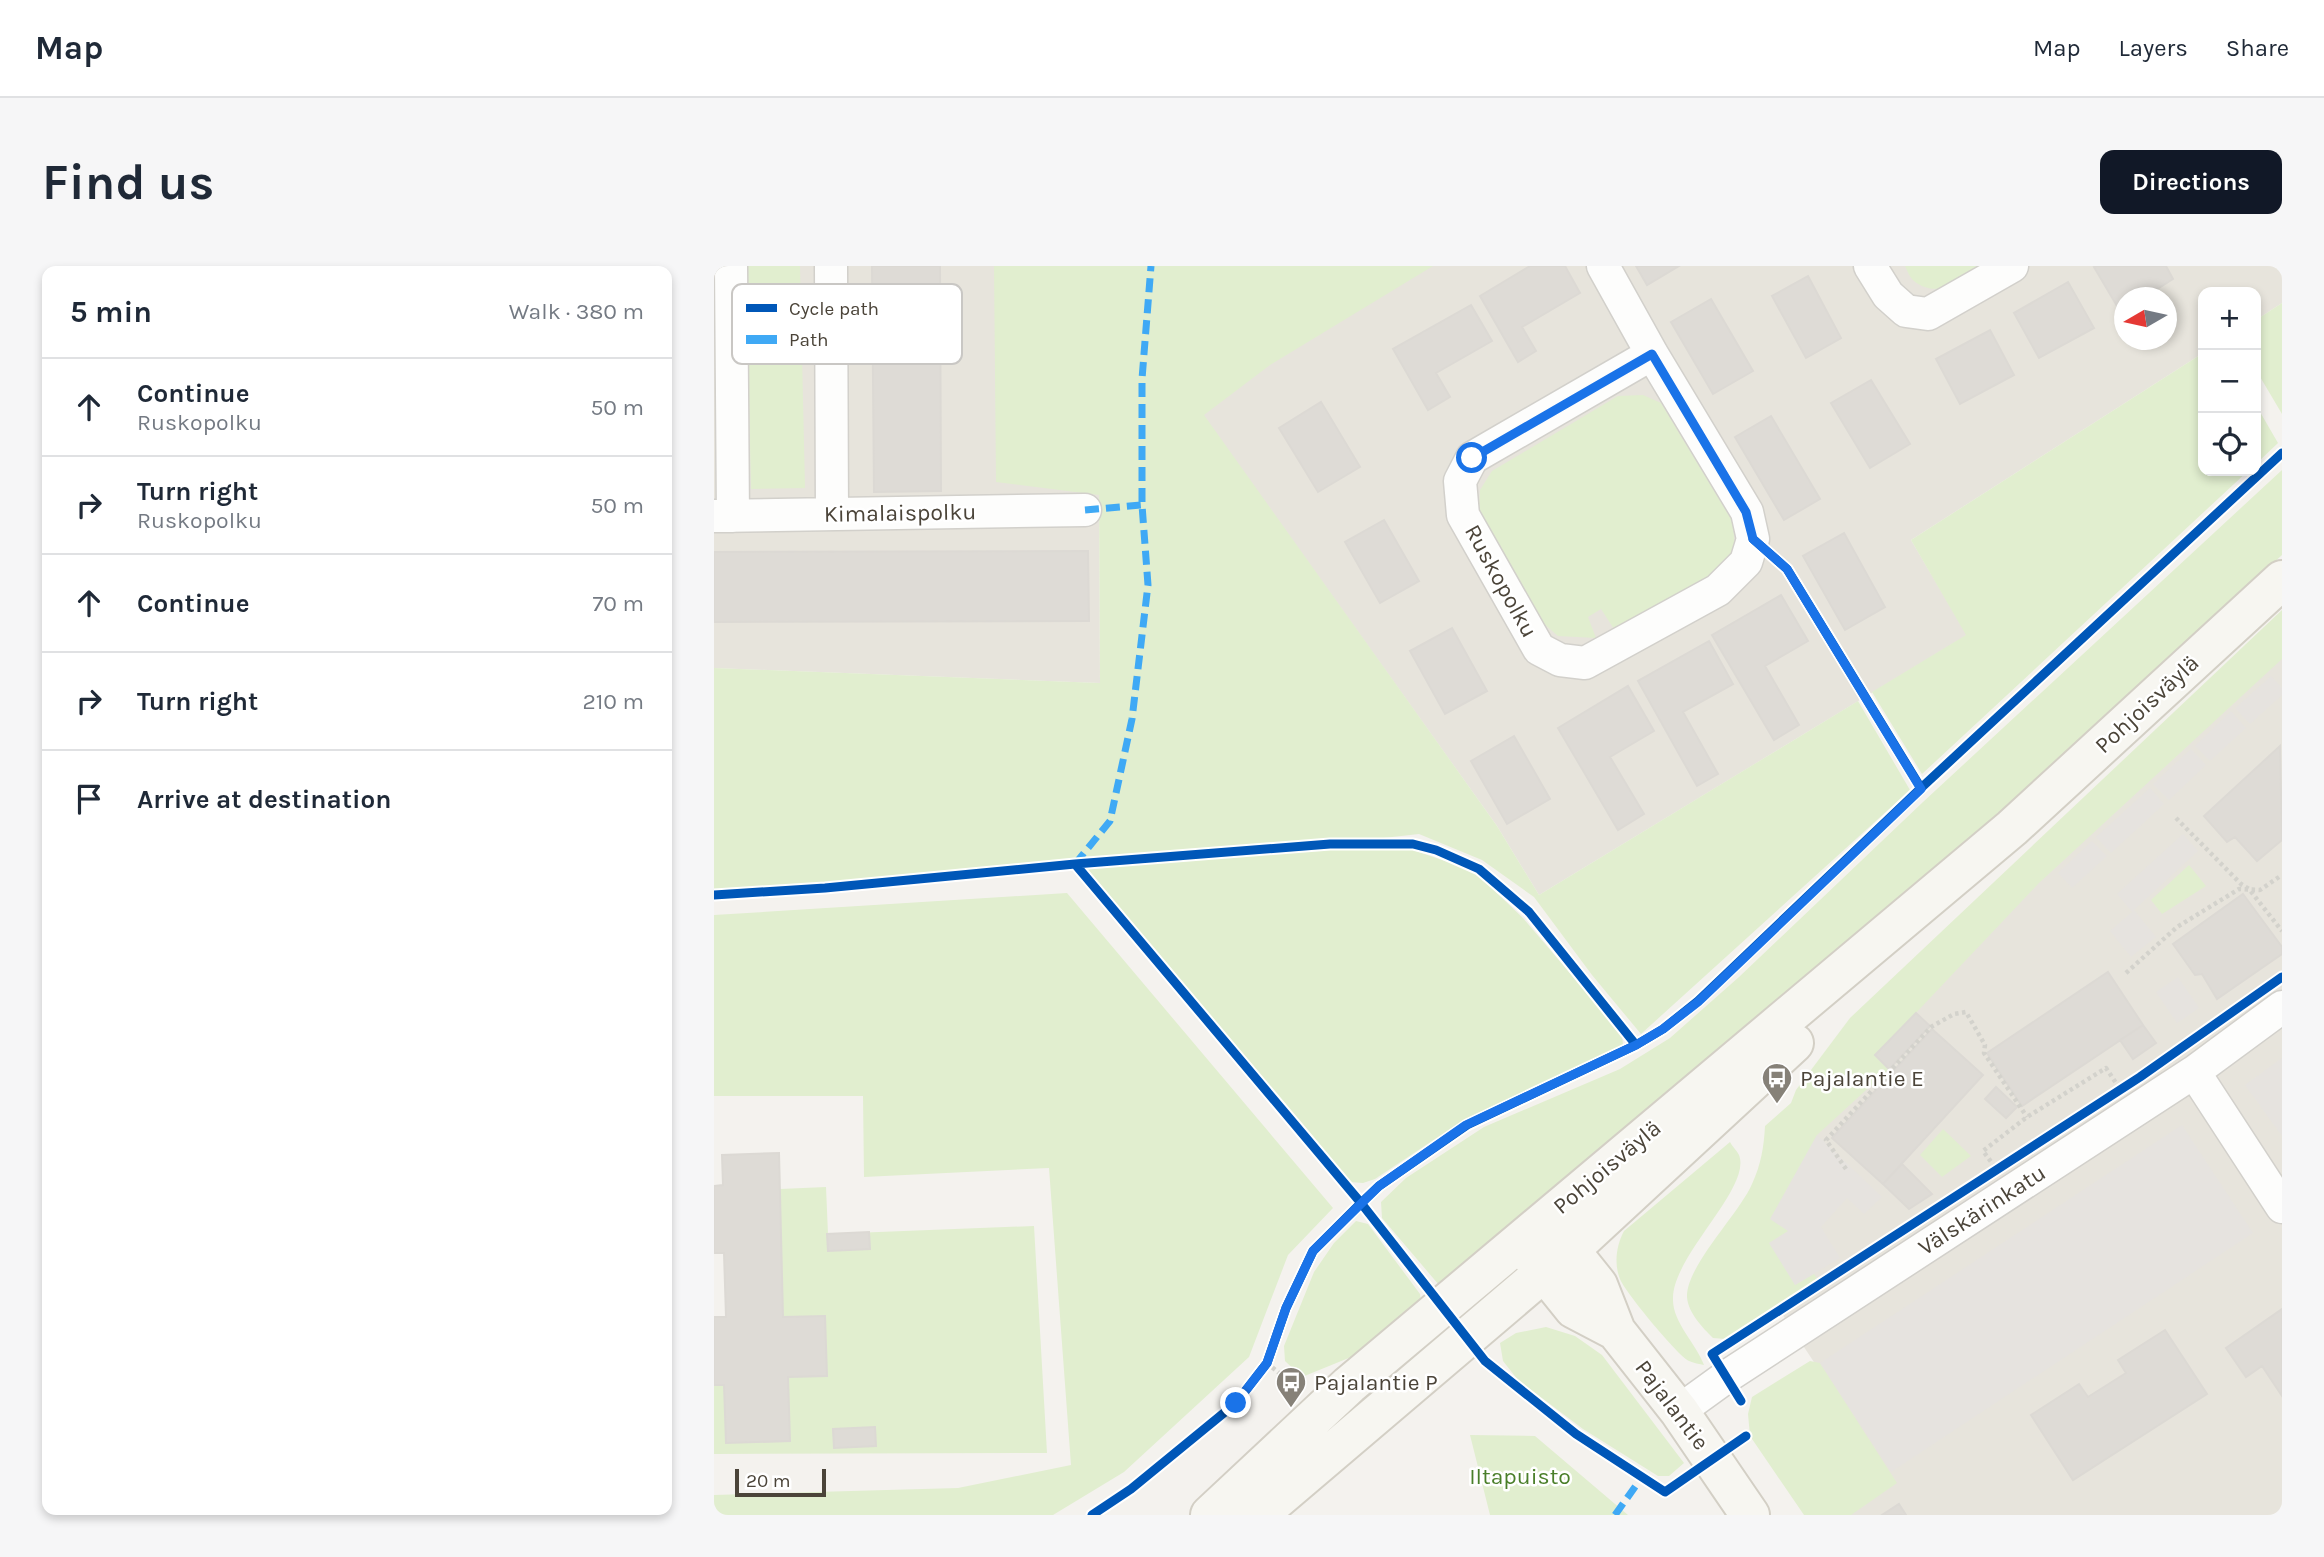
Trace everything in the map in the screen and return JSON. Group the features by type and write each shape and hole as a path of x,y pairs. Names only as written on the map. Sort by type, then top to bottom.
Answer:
{"main road":[{"name":"Pohjoisväylä","path":"1210,1515 1349,1385 2012,828 2282,580"},
{"name":"Pohjoisväylä","path":"1251,1515 1275,1501 1558,1261 1903,943 2012,828"},
{"name":"Pajalantie","path":"1533,1230 1558,1261 1574,1309 1616,1331 1679,1410 1749,1515"}],"street":[{"path":"724,516 731,266"},
{"path":"831,266 831,284"},
{"name":"Ruskopolku","path":"1603,266 1746,512 1753,539 1746,562 1718,590 1585,663 1560,660 1539,649 1463,515 1460,481 1472,458 1652,354"},
{"path":"1870,266 1888,295 1906,311 1928,314 2012,266"},
{"path":"831,364 832,514"},
{"name":"Kimalaispolku","path":"724,516 1085,510"},
{"name":"Välskärinkatu","path":"1679,1410 2194,1072 2282,1007"},
{"path":"2194,1072 2282,1207"}],"path":[{"path":"2176,818 2249,889 2282,932"},
{"path":"2126,973 2177,927 2239,889 2260,890 2282,875"},
{"path":"1846,1170 1826,1140 1931,1027 1954,1014 1966,1012 1985,1045 1983,1053 2027,1117"},
{"path":"1997,1169 1983,1151 2027,1117 2106,1068 2121,1090"},
{"path":"2110,1097 2131,1083"},
{"path":"1986,1176 2008,1162"},
{"path":"1259,1373 1271,1352"},
{"path":"1267,1363 1302,1392"}],"shaded area":[{"path":"714,266 2282,266 2282,303 2261,317 2261,287 2198,287 2198,356 1911,540 1967,635 1539,895 1497,826 1203,415 1099,495 1100,683 714,668"},
{"path":"2282,616 2282,1515 1840,1515 1892,1480 1745,1258 1889,991"},
{"path":"2271,676 2282,688 2282,695 2250,724 2235,708"},
{"path":"2231,711 2246,728 2210,761 2195,746"},
{"path":"2191,749 2206,765 2169,800 2153,784"},
{"path":"2150,788 2164,804 2111,853 2096,837"},
{"path":"2183,834 2198,851 2134,910 2156,937 2131,957 2110,931 2132,912 2117,894"},
{"path":"2092,841 2107,856 2072,888 2058,873"},
{"path":"2178,977 2199,1008 2177,1023 2156,992"},
{"path":"2282,1058 2282,1136 2245,1085"},
{"path":"2182,1125 2253,1233 1891,1472 1820,1363"},
{"path":"1817,1135 1882,1197 1864,1214 1847,1198 1821,1227 1840,1258 1795,1285 1769,1243 1788,1231 1770,1219"}],"green space":[{"path":"746,266 800,266 800,284 746,284"},
{"path":"994,266 1433,266 1270,365 1204,415 1497,826 1539,895 1858,701 1910,790 1641,1034 1592,975 1534,897 1482,860 1419,834 1141,859 1330,848 1413,850 1474,871 1523,918 1622,1034 1623,1045 1465,1119 1375,1179 1363,1183 1350,1182 1075,864 825,888 714,895 714,668 1100,683 1099,495 996,482"},
{"path":"1905,266 1992,266 1954,286 1933,289 1914,281"},
{"path":"2282,303 2282,414 2261,378 2261,317"},
{"path":"2198,356 2198,476 2243,476 1922,774 1872,692 1966,635 1911,540"},
{"path":"748,364 802,364 805,488 751,489"},
{"path":"1643,395 1661,403 1733,522 1735,553 1713,580 1616,632 1601,609 1588,617 1596,638 1558,636 1543,623 1479,511 1480,490 1492,471 1618,396"},
{"path":"2261,414 2278,443 2261,459"},
{"path":"2282,470 2282,555 1982,831 1439,1285 1382,1218 1381,1202 1406,1178 1484,1127 1620,1069 1670,1038 1739,977 1923,802"},
{"path":"2282,610 2282,659 2039,883 1876,1055 1889,1069 1817,1135 1771,1219 1789,1231 1795,1285 1814,1274 1818,1280 1725,1339 1713,1338 1690,1309 1687,1297 1689,1284 1695,1270 1752,1184 1762,1155 1765,1126 1791,1103 1796,1090 1850,1018"},
{"path":"2189,865 2206,886 2162,914 2151,900"},
{"path":"1067,893 1333,1208 1288,1255 1249,1357 1124,1472 1053,1515 714,1515 714,1495 958,1488 1071,1465 1049,1168 864,1177 863,1096 714,1096 714,915"},
{"path":"1943,1129 1971,1156 1942,1177 1920,1155"},
{"path":"1730,1142 1739,1155 1740,1169 1724,1203 1685,1262 1676,1281 1673,1298 1676,1316 1704,1365 1691,1362 1683,1356 1643,1312 1619,1277 1617,1257 1624,1231"},
{"path":"826,1187 828,1234 1034,1226 1047,1453 714,1454 714,1385 724,1385 726,1443 790,1440 780,1189"},
{"path":"1356,1221 1368,1224 1420,1294 1421,1302 1361,1353 1302,1377 1285,1361 1284,1346 1314,1272 1334,1243"},
{"path":"1546,1327 1575,1336 1602,1355 1684,1463 1669,1476 1658,1476 1583,1429 1518,1380 1503,1361 1500,1343 1516,1333"},
{"path":"1810,1361 1820,1363 1897,1483 1851,1515 1804,1515 1750,1436 1748,1414 1752,1397"},
{"name":"Iltapuisto","path":"1470,1435 1535,1436 1628,1515 1490,1515"}],"building":[{"path":"872,266 940,266 940,284 872,284"},
{"path":"1530,266 1565,266 1580,293 1522,327 1536,351 1518,362 1480,296"},
{"path":"1636,266 1679,266 1647,285"},
{"path":"2166,266 2173,279 2160,287 2114,287 2114,301 2094,267"},
{"path":"1808,276 1841,338 1806,358 1772,296"},
{"path":"2068,282 2094,328 2039,358 2014,313"},
{"path":"1711,299 1753,371 1713,394 1671,322"},
{"path":"1471,305 1492,341 1436,373 1450,397 1428,410 1393,349"},
{"path":"1990,330 2014,375 1960,404 1936,359"},
{"path":"873,364 940,364 941,491 874,492"},
{"path":"1871,380 1910,444 1870,468 1831,403"},
{"path":"1321,402 1360,467 1318,492 1279,428"},
{"path":"1771,416 1820,499 1784,520 1735,437"},
{"path":"1384,520 1419,581 1380,603 1345,542"},
{"path":"1844,533 1885,607 1845,630 1803,556"},
{"path":"1088,551 1089,621 714,622 714,552"},
{"path":"1781,595 1808,641 1765,666 1799,725 1774,740 1712,635"},
{"path":"1452,628 1487,691 1445,714 1410,651"},
{"path":"1709,641 1733,684 1683,712 1718,774 1697,786 1638,681"},
{"path":"1628,686 1654,731 1610,757 1644,814 1618,830 1558,728"},
{"path":"1514,736 1550,799 1507,824 1471,761"},
{"path":"2280,746 2282,840 2257,861 2235,837 2227,842 2204,816"},
{"path":"2243,894 2282,947 2282,954 2217,999 2202,974 2195,975 2173,944"},
{"path":"2108,972 2143,1025 2022,1106 1987,1053"},
{"path":"1916,1013 1930,1026 1889,1069 1875,1055"},
{"path":"2143,1025 2156,1043 2133,1059 2120,1040"},
{"path":"1932,1029 1983,1075 1883,1184 1832,1138"},
{"path":"1996,1087 2017,1107 2006,1118 1985,1099"},
{"path":"779,1153 783,1317 825,1316 827,1376 788,1377 790,1441 726,1443 724,1385 714,1385 714,1317 726,1317 724,1253 714,1253 714,1186 723,1185 722,1155"},
{"path":"1902,1164 1932,1194 1909,1209 1883,1184"},
{"path":"869,1232 870,1249 828,1251 827,1234"},
{"path":"2282,1309 2282,1396 2262,1366 2246,1377 2226,1348"},
{"path":"2165,1330 2207,1394 2073,1480 2031,1415 2079,1384 2088,1397 2126,1373 2118,1360"},
{"path":"875,1427 876,1446 834,1448 833,1429"},
{"path":"1899,1504 1906,1515 1882,1515"}],"marked path":[{"path":"1075,864 1110,821 1132,719 1148,585 1142,505 1142,379 1151,266"},
{"path":"1085,510 1142,505"},
{"path":"1615,1515 1642,1477"}],"cycle path":[{"path":"714,895 825,888 1075,864 1361,1203 1379,1186 1467,1125 1636,1045 1663,1029 1698,1001 1921,788 2282,453"},
{"path":"1753,539 1787,569 1921,788"},
{"path":"1075,864 1330,844 1413,844 1436,850 1479,869 1529,912 1636,1045"},
{"path":"1741,1401 1712,1354 2140,1077 2282,977"},
{"path":"1092,1515 1131,1489 1236,1403 1267,1363 1286,1308 1313,1251 1361,1203 1485,1361 1576,1434 1665,1492 1746,1436"}],"place":[{"name":"Pajalantie E","path":"1777,1105"},
{"name":"Pajalantie P","path":"1291,1409"}],"route":[{"path":"1236,1403 1267,1363 1286,1308 1313,1251 1379,1186 1466,1125 1636,1045 1663,1029 1698,1002 1921,789 1787,569 1753,539 1746,512 1652,354 1472,458"}]}
